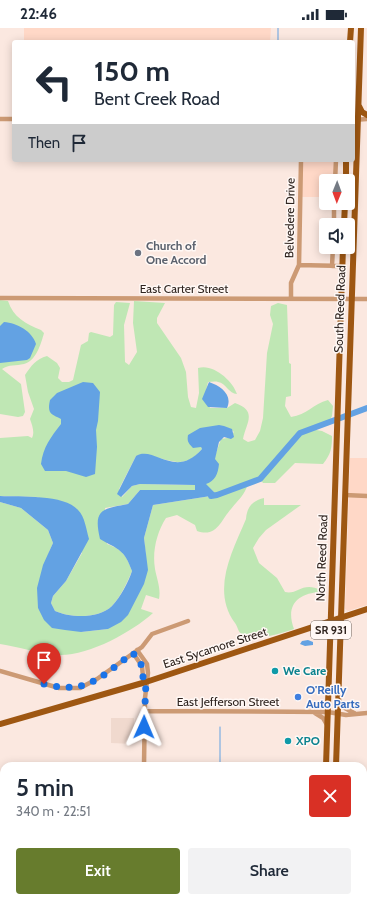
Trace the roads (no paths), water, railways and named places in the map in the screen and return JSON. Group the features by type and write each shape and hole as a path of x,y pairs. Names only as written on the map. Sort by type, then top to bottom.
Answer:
{"main road":[{"path":"350,40 351,28"},
{"name":"South Reed Road","path":"355,120 358,100 361,28"},
{"path":"358,100 362,112 367,115"},
{"path":"346,162 346,174"},
{"name":"South Reed Road","path":"345,495 352,299 354,162"},
{"name":"South Reed Road","path":"335,494 344,254"},
{"name":"North Reed Road","path":"326,762 335,494"},
{"name":"North Reed Road","path":"336,762 345,495"},
{"name":"East Sycamore Street","path":"0,724 146,682 367,609"}],"street":[{"path":"0,119 12,119"},
{"path":"355,120 367,119"},
{"name":"Belvedere Drive","path":"291,299 291,283 299,265 301,162"},
{"path":"335,174 336,162"},
{"path":"332,266 333,254"},
{"path":"299,265 343,266"},
{"name":"East Carter Street","path":"0,298 367,299"},
{"path":"345,495 367,496"},
{"path":"0,671 59,688 80,688 97,679 135,652 158,631 188,621"},
{"path":"135,652 147,664 148,676 146,682 144,762"},
{"path":"338,698 343,707 354,713"},
{"name":"East Jefferson Street","path":"145,711 328,712 338,715 367,713"},
{"path":"311,712 323,718 327,725"}],"water":[{"path":"4,322 23,328 34,339 36,344 30,358 27,360 0,363 0,326"},
{"path":"83,382 93,383 100,392 96,430 97,447 95,474 86,477 66,471 45,471 41,464 44,452 51,438 61,424 61,419 52,414 50,411 50,400 57,393"},
{"path":"209,382 218,386 225,392 228,399 227,408 208,407 202,399"},
{"path":"219,425 232,429 234,437 231,439 224,437 219,442 215,459 219,464 218,471 216,477 206,484 217,495 153,505 144,538 148,570 144,584 128,615 121,622 108,629 81,632 52,628 44,620 38,608 37,588 43,565 53,543 48,530 21,508 0,502 0,496 41,497 63,501 78,510 84,520 89,539 66,581 53,596 51,603 55,611 68,615 84,616 100,613 115,603 129,580 132,571 126,558 120,551 100,539 98,522 99,516 102,512 112,507 128,504 140,490 195,490 195,485 140,484 132,486 121,497 117,494 136,456 143,454 174,462 183,462 192,458 202,449 201,447 193,448 190,445 188,442 188,435 200,428"},
{"path":"308,640 313,642 313,645 305,646 300,644 302,641"}],"waterway":[{"path":"278,28 278,40"},
{"path":"211,496 260,479 300,433 367,408"},
{"path":"220,727 220,762"}],"place":[{"name":"Church of One Accord","path":"138,253"},
{"name":"We Care","path":"275,671"},
{"name":"O'Reilly Auto Parts","path":"298,697"},
{"name":"XPO","path":"288,741"}]}
